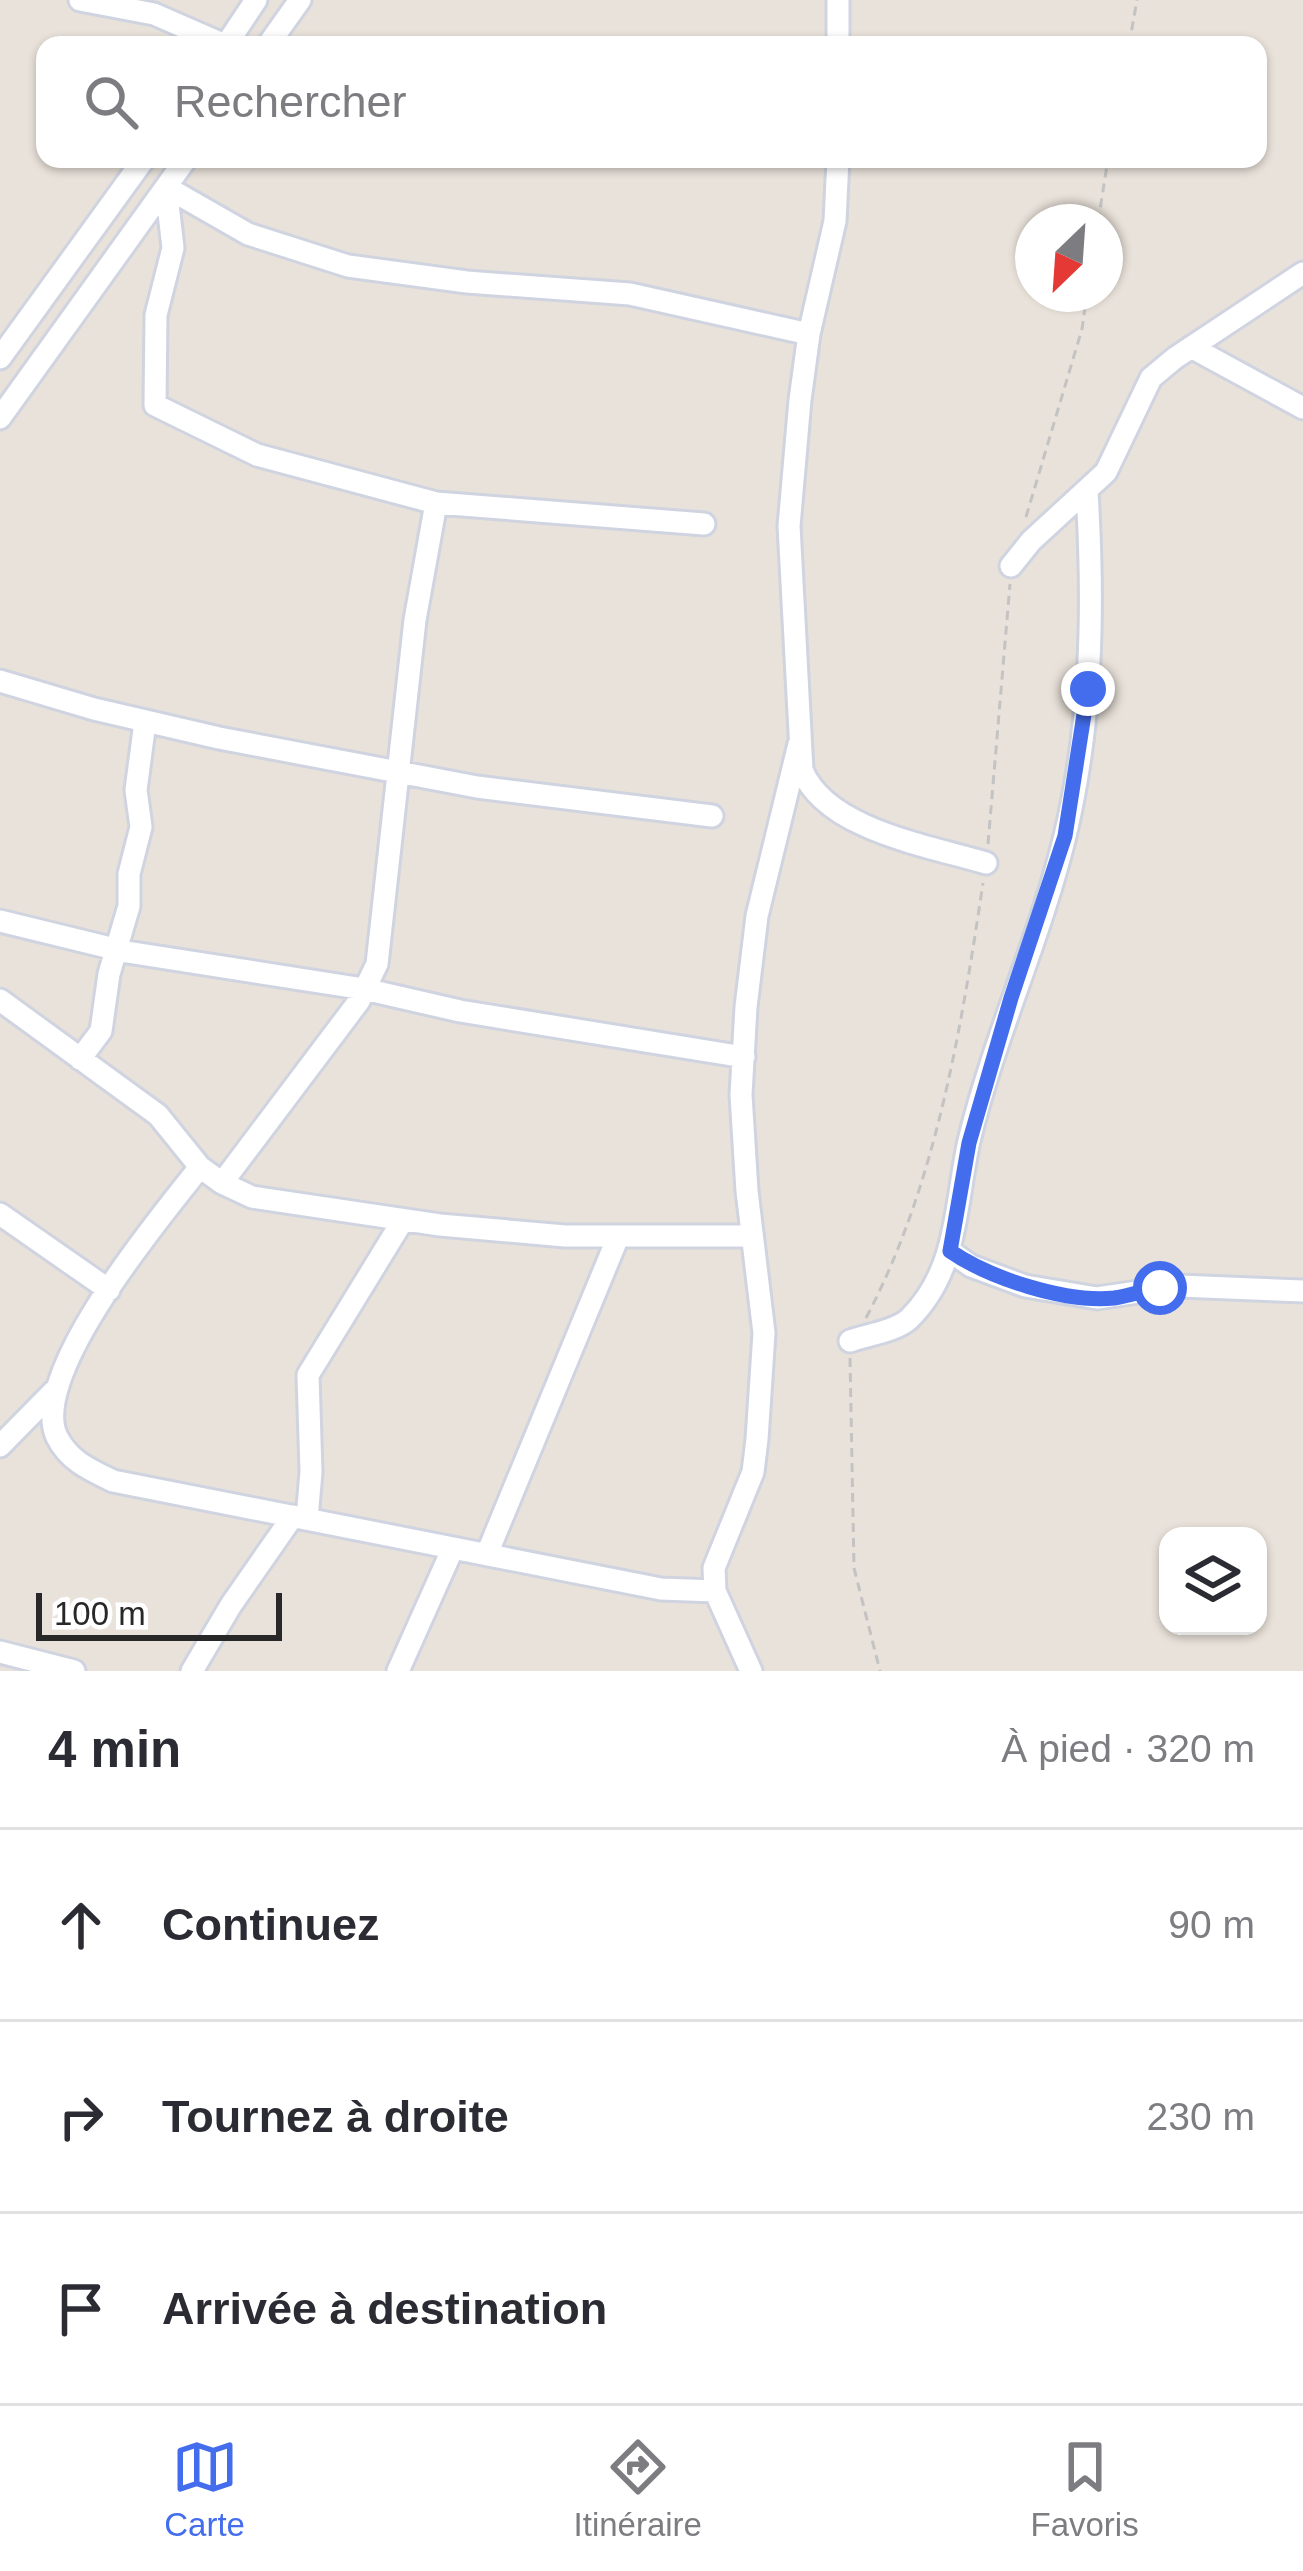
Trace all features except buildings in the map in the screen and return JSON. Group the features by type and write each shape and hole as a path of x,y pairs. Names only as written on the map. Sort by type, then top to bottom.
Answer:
{"street":[{"path":"80,0 160,7 210,36"},
{"path":"232,36 256,0"},
{"path":"274,36 300,0"},
{"path":"838,0 838,36"},
{"path":"0,358 137,168"},
{"path":"0,418 180,168"},
{"path":"838,168 835,220 809,334 789,526 799,744 810,790 837,810 873,830 986,863"},
{"path":"166,187 248,234 348,266 448,280 631,294 809,334"},
{"path":"166,187 173,248 156,315 155,405 257,455 436,503 704,524"},
{"path":"1011,566 1031,541 1106,472 1151,378 1303,273"},
{"path":"0,312 20,330"},
{"path":"1192,347 1303,408"},
{"path":"850,1341 906,1322 936,1281 950,1251 969,1143 1065,836 1088,689 1093,598 1088,492"},
{"path":"222,1184 364,989 377,964 415,620 436,503"},
{"path":"0,681 145,722 476,787 712,816"},
{"path":"80,1059 101,1031 129,906 129,874 141,827 136,790 145,722"},
{"path":"751,1671 715,1591 714,1568 753,1472 757,1439 764,1334 741,1095 757,916 799,744"},
{"path":"0,921 116,949 744,1057"},
{"path":"0,1000 158,1114 200,1167 251,1197 403,1220 565,1236 752,1236"},
{"path":"0,1446 54,1391 76,1341 109,1290 200,1167"},
{"path":"0,1214 109,1290"},
{"path":"192,1671 231,1605 300,1518 311,1472 308,1376 403,1220"},
{"path":"487,1554 619,1237"},
{"path":"950,1251 971,1266 1024,1286 1097,1298 1179,1286 1303,1291"},
{"path":"54,1391 54,1433 74,1462 113,1481 661,1588 715,1591"},
{"path":"398,1671 453,1548"},
{"path":"0,1652 74,1671"}],"path":[{"path":"1131,36 1137,0"},
{"path":"1102,204 1107,168"},
{"path":"1024,523 1084,312"},
{"path":"880,1671 854,1568 850,1341 868,1315 906,1230 932,1150 971,964 986,863 1011,566"}],"route":[{"path":"1088,689 1065,836 969,1143 950,1251 971,1266 1024,1286 1097,1298 1160,1288"}]}
